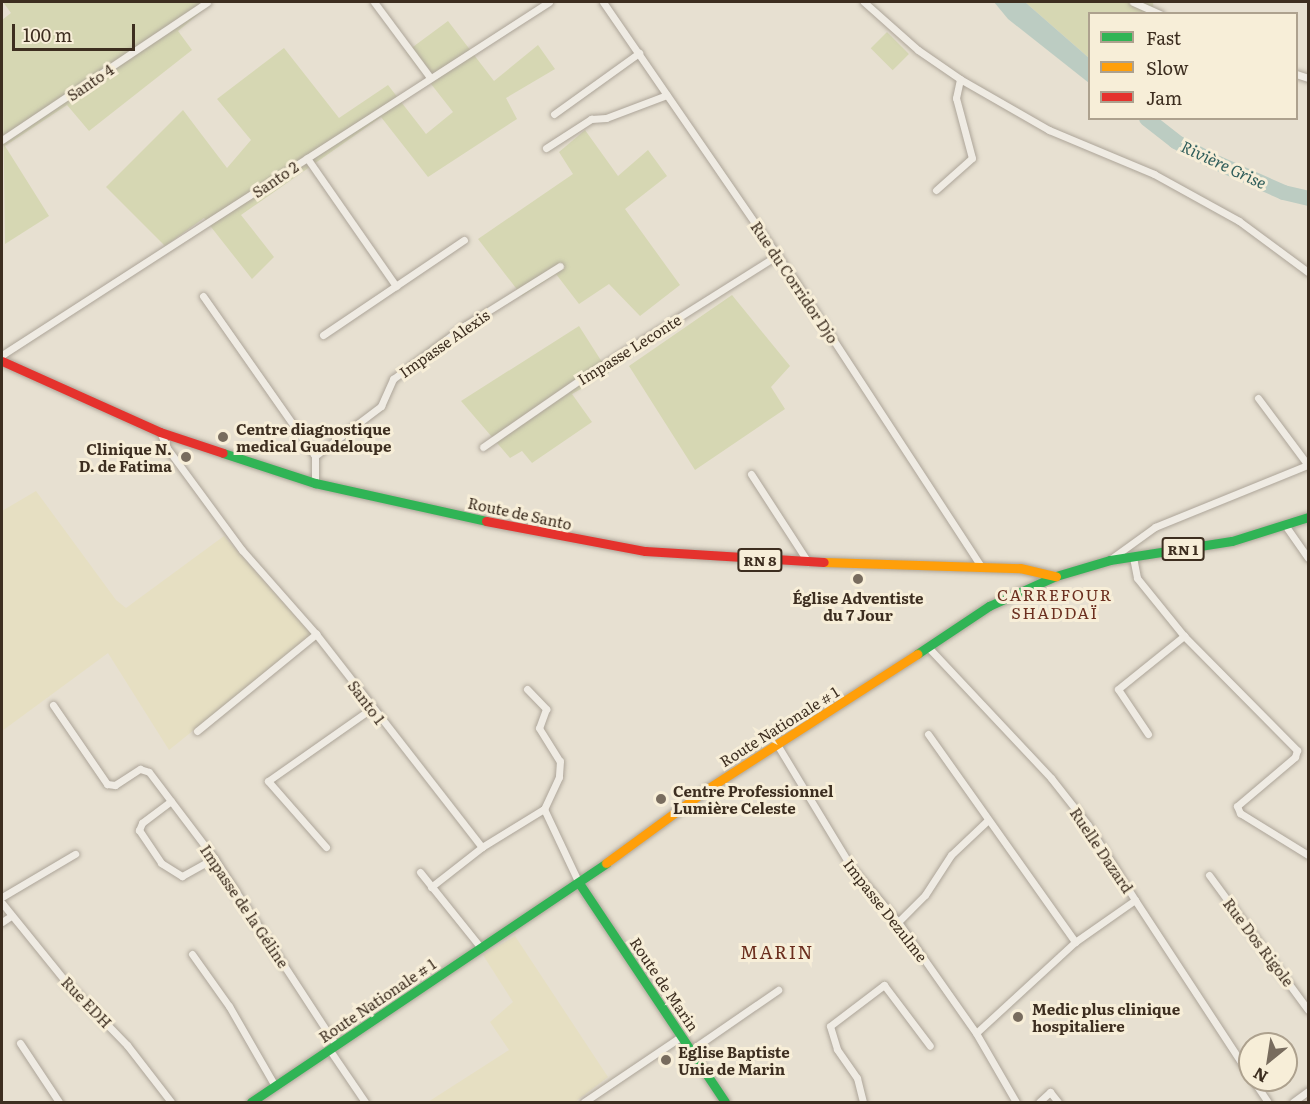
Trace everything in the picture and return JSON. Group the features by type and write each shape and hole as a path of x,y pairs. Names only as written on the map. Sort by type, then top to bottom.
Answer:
{"main road":[{"name":"Route de Santo","path":"2,361 160,432 315,483 547,535 645,551 807,562 1033,569 1056,576"},
{"name":"Route Nationale # 1","path":"251,1102 579,883 707,789 778,746 989,606 1056,576 1110,560 1232,541 1308,517"},
{"name":"Route de Marin","path":"579,883 725,1102"}],"street":[{"name":"Santo 4","path":"2,140 207,2"},
{"path":"374,2 429,76"},
{"name":"Santo 2","path":"2,355 307,158 429,76 549,2"},
{"name":"Rue du Corridor Djo","path":"603,2 778,255 981,566"},
{"path":"864,2 918,50 960,79 1049,130 1154,174 1229,215 1308,272"},
{"path":"1134,2 1156,12"},
{"path":"554,114 639,53"},
{"path":"936,190 972,158 956,98 960,79"},
{"path":"546,148 591,119 606,118 667,95"},
{"path":"307,158 396,286"},
{"path":"323,335 464,240"},
{"name":"Impasse Leconte","path":"483,447 584,377 778,255"},
{"name":"Impasse Alexis","path":"315,456 381,406 393,379 430,350 560,266"},
{"path":"203,296 315,456 315,483"},
{"path":"1110,560 1155,527 1308,465 1258,398"},
{"name":"Santo 1","path":"160,432 167,448 242,550 316,634 371,709 482,847"},
{"path":"751,474 807,562"},
{"path":"1285,525 1308,558"},
{"path":"1133,557 1137,578 1184,636 1297,750 1295,757 1237,806 1240,813 1308,855"},
{"path":"197,731 316,634"},
{"path":"1148,734 1118,689 1184,636"},
{"name":"Ruelle Dazard","path":"928,647 1051,778 1088,825 1136,900 1075,942 976,1033"},
{"path":"431,886 482,847 544,809 559,777 560,761 539,728 546,710 527,689"},
{"name":"Impasse de la Géline","path":"53,705 107,784 114,785 140,769 149,772 214,858 365,1102"},
{"path":"326,847 268,781 371,709"},
{"path":"928,734 987,821 1075,942"},
{"name":"Impasse Dezulme","path":"778,746 852,868 898,922 976,1033 1016,1102"},
{"path":"171,801 142,824 139,830 161,863 182,876 214,858"},
{"path":"544,809 579,883"},
{"path":"898,922 925,895 951,855 987,821"},
{"path":"2,897 75,854"},
{"path":"420,872 481,948"},
{"name":"Rue Dos Rigole","path":"1209,875 1308,1010"},
{"path":"1136,900 1238,1057"},
{"name":"Rue EDH","path":"2,903 66,982 127,1045 171,1102"},
{"path":"2,922 11,916"},
{"path":"192,954 229,1006 275,1086"},
{"path":"863,1102 857,1078 837,1049 830,1026 884,985 930,1046"},
{"path":"691,1050 778,990"},
{"path":"584,1102 681,1036"},
{"path":"20,1043 59,1102"},
{"path":"1293,1102 1308,1091"},
{"path":"1039,1102 1050,1092 1058,1102"}],"shaded area":[{"path":"994,2 1025,2 1088,57 1088,82 1008,19"},
{"path":"36,491 116,600 126,608 224,536 312,635 169,750 108,653 2,731 2,511"},
{"path":"515,936 608,1077 575,1102 428,1102 509,1050 490,1022 513,1002 483,955"}],"green space":[{"path":"3,2 213,2 178,31 192,50 89,131 67,105 5,146 49,216 5,244 2,20 11,13"},
{"path":"1025,2 1153,2 1154,12 1088,12 1088,57"},
{"path":"448,21 494,81 538,45 555,69 506,98 517,119 428,177 381,117 241,215 274,257 252,279 204,218 165,246 106,187 183,110 227,168 251,140 217,99 284,48 339,118 388,85 426,134 453,112 406,52"},
{"path":"887,32 909,54 893,70 871,48"},
{"path":"585,130 618,176 648,150 667,176 625,209 680,285 640,316 609,284 579,304 556,274 522,296 478,239 573,174 559,152"},
{"path":"732,295 790,366 771,387 785,409 695,470 629,366"},
{"path":"579,326 609,373 572,394 592,422 532,463 522,451 510,458 461,401"}],"waterway":[{"name":"Rivière Grise","path":"1149,120 1175,141 1209,159 1283,192 1308,198"}],"traffic: fast":[{"path":"223,453 315,483 486,521"},
{"path":"917,654 989,606 1056,576 1110,560 1232,541 1308,517"},
{"path":"251,1102 606,863"},
{"path":"579,883 725,1102"}],"traffic: slow":[{"path":"824,562 1020,568 1056,576"},
{"path":"606,863 707,789 917,654"}],"traffic: jam":[{"path":"2,361 160,432 223,453"},
{"path":"486,521 645,551 824,562"}],"place":[{"name":"Centre diagnostique medical Guadeloupe","path":"223,437"},
{"name":"Clinique N. D. de Fatima","path":"186,457"},
{"name":"Église Adventiste du 7 Jour","path":"858,579"},
{"name":"Centre Professionnel Lumière Celeste","path":"661,799"},
{"name":"Medic plus clinique hospitaliere","path":"1018,1017"},
{"name":"Eglise Baptiste Unie de Marin","path":"666,1060"}],"district":[{"name":"CARREFOUR SHADDAÏ","path":"1055,603"},
{"name":"MARIN","path":"777,952"}]}
